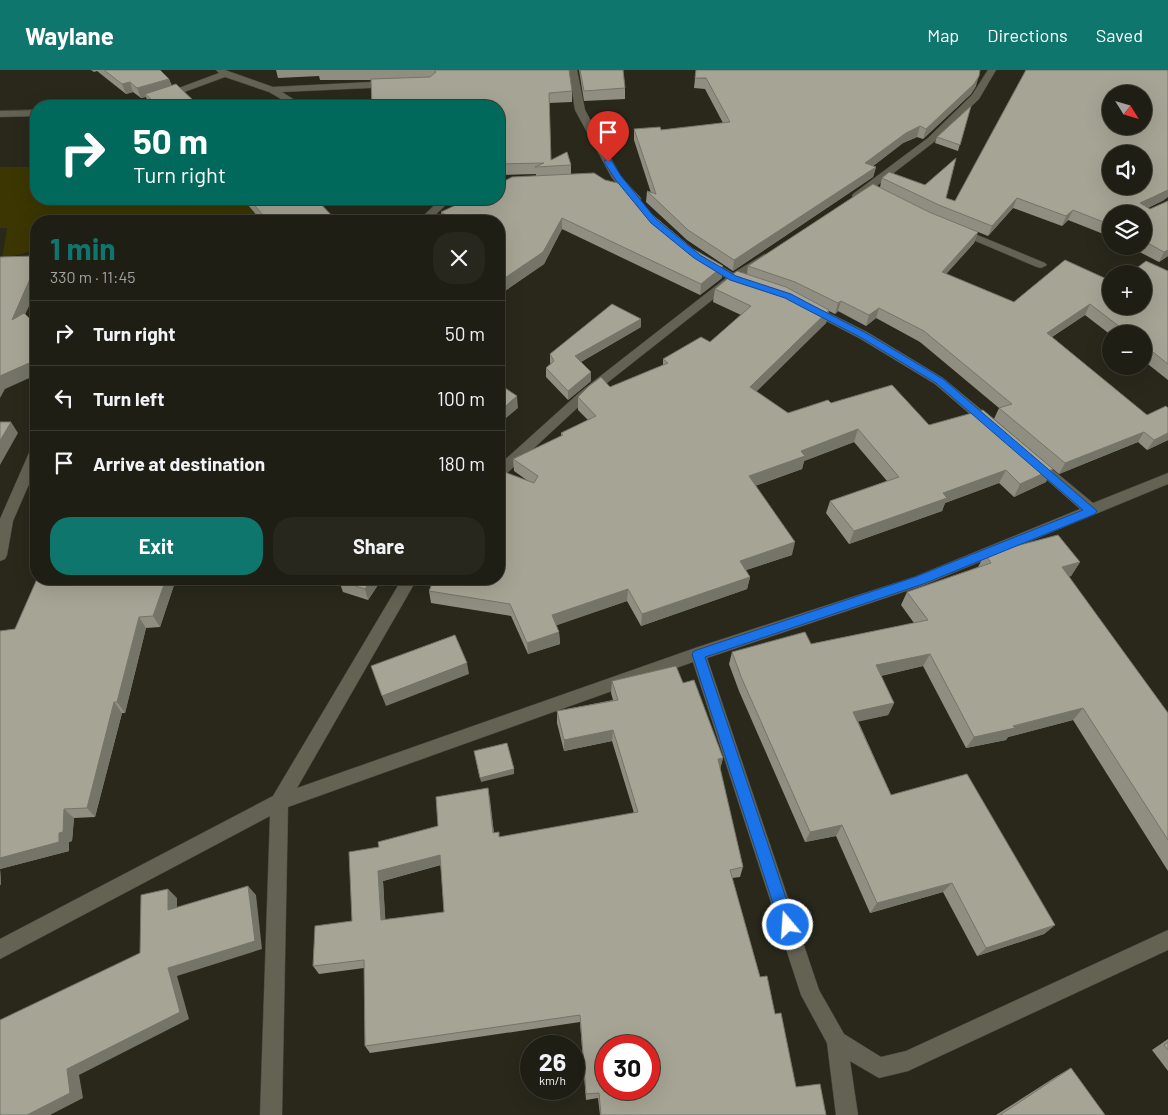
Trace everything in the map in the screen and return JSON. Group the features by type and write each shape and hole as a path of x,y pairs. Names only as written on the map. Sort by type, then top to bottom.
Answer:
{"street":[{"path":"573,70 580,110 613,178 642,207"},
{"path":"846,204 873,191 931,140 976,97 992,70"},
{"path":"154,100 222,72 272,90 289,100"},
{"path":"272,90 401,83"},
{"path":"0,114 30,113"},
{"path":"430,215 440,205"},
{"path":"950,226 1041,265"},
{"path":"505,467 584,395 733,278 778,249"},
{"path":"697,256 733,278 761,287"},
{"path":"796,300 863,335 939,381 997,430"},
{"path":"1026,455 1092,511"},
{"path":"0,555 6,521 30,467"},
{"path":"0,949 279,802 698,654 919,580 1092,511 1168,478"},
{"path":"271,1115 279,802 406,585"},
{"path":"698,654 811,995 837,1041 848,1115"},
{"path":"837,1041 879,1068 908,1060 1168,940"}],"shaded area":[{"path":"0,167 30,167 30,205 252,205 265,215 30,215 30,252 2,259 7,228 0,228"}],"building":[{"path":"104,70 160,70 169,79 137,88 130,82 122,84"},
{"path":"434,70 569,70 572,91 549,93 551,160 567,152 571,165 535,167 544,163 505,164 505,100 372,100 371,79 430,77 436,72"},
{"path":"580,70 623,70 625,88 584,91"},
{"path":"696,70 980,70 974,84 926,129 920,126 906,133 865,163 876,167 734,260 688,230 647,191 656,194 634,129 660,127 661,130 730,122 706,78 695,78"},
{"path":"1026,70 1168,70 1168,190 1140,203 1143,205 1102,205 1102,221 1073,210 1066,216 1017,198 992,226 939,205 882,178 889,172 925,185 956,158 946,198 955,201"},
{"path":"176,84 193,100 152,100 145,94"},
{"path":"971,106 960,145 937,137"},
{"path":"594,173 605,180 626,185 650,213 693,249 723,266 701,284 562,218 543,252 505,278 505,215 446,215 441,212 456,205 505,205 505,181 512,177"},
{"path":"873,184 929,212 978,232 942,272 1014,302 1065,260 1102,277 1102,313 1090,304 1047,333 1147,415 1166,406 1168,408 1168,433 1154,440 1144,432 1065,463 999,408 1012,404 924,331 879,308 869,315 841,301 838,303 795,282 748,266"},
{"path":"1168,201 1168,250 1164,252 1152,245 1152,208"},
{"path":"254,205 322,205 331,215 263,215"},
{"path":"30,256 30,279 12,320 24,313 30,319 30,363 0,376 0,257"},
{"path":"1146,261 1168,271 1168,364 1152,351 1152,325 1117,325 1104,315 1152,315 1152,265 1141,265"},
{"path":"737,271 786,287 829,310 750,387 788,413 828,400 831,403 892,385 929,425 983,410 1053,469 1020,484 1006,470 943,493 947,498 854,531 830,501 899,477 858,429 801,451 805,456 749,476 795,542 740,561 750,577 642,614 628,589 552,615 559,632 527,643 510,604 429,591 432,585 505,585 505,472 534,483 538,476 513,459 563,435 561,433 596,416 578,397 601,377 610,387 668,363 663,359 701,337 710,342 751,306 715,289"},
{"path":"612,304 641,319 575,356 591,372 568,391 546,368 554,361 550,354"},
{"path":"505,388 517,396 505,407"},
{"path":"0,422 11,422 0,441"},
{"path":"1058,535 1080,562 1062,567 1168,713 1168,840 1083,708 1013,726 1015,728 974,737 930,654 876,665 894,703 853,712 891,795 967,774 1055,925 986,948 952,883 877,903 842,825 810,832 742,679 732,652 805,632 811,644 928,620 907,592 991,563 985,554"},
{"path":"34,585 164,585 153,616 139,617 117,702 114,702 87,808 64,809 63,832 59,833 59,842 0,858 0,631 15,629"},
{"path":"352,585 368,585 365,589"},
{"path":"455,635 467,663 382,696 371,666"},
{"path":"676,666 683,683 694,680 723,758 718,759 743,867 730,870 760,977 767,976 775,1014 781,1013 796,1087 820,1084 826,1115 601,1115 600,1100 660,1100 660,1035 595,1035 595,1093 586,1094 585,1035 582,1035 580,1015 365,1046 364,960 313,966 315,926 352,921 349,852 379,847 378,842 438,826 436,797 488,788 493,833 499,832 499,837 638,812 613,730 564,740 557,711 618,700 612,681","holes":["440,855 444,912 381,920 378,871"]},
{"path":"507,743 514,769 480,778 474,751"},
{"path":"248,886 255,941 168,968 180,1012 67,1069 70,1093 27,1115 0,1115 0,1020 140,953 141,895 168,889 168,910"},
{"path":"1168,1042 1168,1050 1164,1045"},
{"path":"1071,1068 1105,1115 1000,1115"}],"route":[{"path":"608,162 617,178 654,221 697,256 733,278 788,296 863,335 939,381 1092,511 919,580 698,654 788,925"}]}
